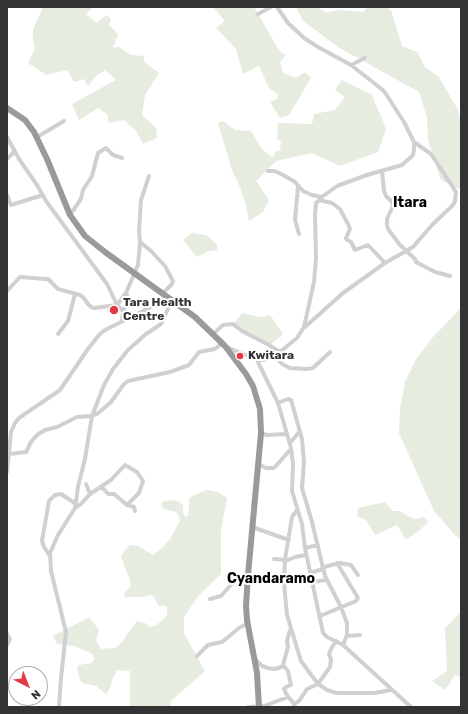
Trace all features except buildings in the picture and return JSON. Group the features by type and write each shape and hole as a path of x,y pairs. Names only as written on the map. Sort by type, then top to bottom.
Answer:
{"highway":[{"path":"7,108 25,120 37,137 70,215 77,226 91,242 195,317 224,345 246,374 253,386 260,409 261,433 246,606 257,673 259,706"}],"street":[{"path":"258,14 271,7"},
{"path":"9,454 26,452 31,442 37,435 45,430 57,427 72,418 92,416 102,410 111,402 124,384 128,381 170,372 189,365 199,352 224,345 257,360 264,360 275,356 301,334 304,327 315,274 316,203 320,198 337,186 402,165 414,153 414,142 404,122 384,91 350,65 304,38 288,23 279,8"},
{"path":"350,65 365,58"},
{"path":"37,137 64,121"},
{"path":"7,137 42,195 107,284 117,305 124,312"},
{"path":"304,327 343,293 385,263 413,247 432,225 453,205 456,198 456,192 431,154 414,142"},
{"path":"70,215 81,200 83,190 92,176 98,153 106,148 113,155 122,158"},
{"path":"7,159 15,151"},
{"path":"268,171 275,171 295,182 303,191 332,203 340,209 350,229 346,238 351,242 355,250 368,245 385,263"},
{"path":"382,171 384,191 386,196 392,202 393,206 388,219 388,229 416,262 435,272 450,276"},
{"path":"7,291 18,278 22,277 48,280 58,289 83,297 88,304 94,308 117,305 126,293 138,265 141,218 140,200 148,183 149,176"},
{"path":"298,186 295,220 299,234"},
{"path":"7,195 10,205 42,195"},
{"path":"140,242 165,266 173,281 163,293"},
{"path":"122,321 128,298 126,293"},
{"path":"58,334 68,320 75,294"},
{"path":"7,472 11,432 19,418 60,390 98,335 122,321 170,299"},
{"path":"59,707 66,632 54,586 50,556 55,541 75,506 92,416 104,385 112,369 119,360 146,334 161,324 170,299"},
{"path":"212,334 223,325 233,324 242,331 280,352"},
{"path":"275,356 282,364 290,368 307,369 313,368 330,352"},
{"path":"257,360 278,403 290,443 293,464 292,491 302,524 304,548 324,634 343,645 411,707"},
{"path":"278,403 291,400 300,431 304,450 302,488 308,505 326,580 341,607 347,623 347,636 343,645"},
{"path":"290,443 300,431"},
{"path":"261,433 267,435 287,434"},
{"path":"258,464 266,468 274,468 291,449"},
{"path":"75,506 81,504 90,494 111,480 125,465 137,472 143,481 142,488 139,493 127,505"},
{"path":"86,484 90,494"},
{"path":"102,487 108,494 114,494 127,505 134,507 135,511"},
{"path":"50,556 44,547 42,540 49,501 55,495 61,494 75,506"},
{"path":"297,510 292,517 288,540 284,583 286,604 291,628 301,661 318,684 327,690 337,692 374,693 391,690"},
{"path":"252,527 288,540"},
{"path":"304,548 318,545"},
{"path":"274,559 288,560 306,555"},
{"path":"320,616 356,601 358,598 337,563"},
{"path":"310,573 337,563 351,565 358,575"},
{"path":"210,599 221,596 238,577 248,575"},
{"path":"312,582 326,580"},
{"path":"197,656 208,645 222,642 239,628 248,623"},
{"path":"291,628 284,660 284,666 288,671 291,685 284,689 295,706 307,689 318,684 330,668 331,659 329,654 336,641"},
{"path":"7,634 10,639 7,645"},
{"path":"347,636 360,635"},
{"path":"254,658 262,666 268,668 274,669 284,666"},
{"path":"248,707 276,702 288,697"}],"shaded area":[{"path":"43,7 93,7 86,14 97,23 106,15 111,19 109,25 118,34 113,48 119,47 131,55 144,56 144,62 159,73 145,95 142,115 156,128 157,138 143,144 136,131 124,120 109,123 107,114 98,108 79,120 72,104 116,80 105,70 96,76 88,86 84,79 74,82 67,70 46,75 28,63 35,48 33,29"},
{"path":"213,7 254,7 280,52 286,55 280,62 283,73 296,78 305,72 311,78 289,115 280,118 270,102 277,99 278,94 269,88 259,66 243,74 236,49 216,28 225,21"},
{"path":"296,7 316,7 326,12 341,10 363,12 367,7 386,7 391,10 402,46 417,52 425,67 439,77 457,108 461,120 461,190 441,180 428,140 427,117 419,92 338,47 303,21"},
{"path":"342,80 372,95 386,129 378,152 340,166 312,153 276,161 256,181 269,200 263,212 249,221 245,201 232,170 218,123 223,121 235,130 251,131 261,148 273,158 275,152 280,150 281,141 277,139 278,123 312,124 314,114 335,110 345,97 335,90"},
{"path":"191,233 206,235 217,244 217,250 209,251 197,257 183,240"},
{"path":"461,308 461,539 455,535 434,511 399,433 400,408 405,382 415,361 432,338"},
{"path":"242,313 260,317 270,315 283,334 270,345 233,325"},
{"path":"207,490 218,492 227,498 221,530 221,574 199,595 184,617 184,633 205,671 171,701 171,707 130,707 130,671 117,670 106,694 96,686 83,683 80,680 77,669 79,665 91,663 94,660 91,653 74,646 57,644 53,636 89,617 99,630 96,640 101,649 113,648 117,647 124,640 137,621 145,623 150,627 157,625 167,615 167,606 159,606 153,596 150,595 142,597 125,597 124,593 130,587 131,583 121,557 130,545 138,546 153,555 171,538 180,520 179,516 176,512 164,509 161,506 162,502 173,500 180,502 183,505 183,513 185,517 189,512 189,499 192,496"},
{"path":"385,502 393,511 399,511 414,519 424,517 428,522 406,540 397,525 375,535 366,520 357,516 358,508"},
{"path":"461,612 461,678 455,675 445,690 432,681 447,671 445,628"}],"place":[{"name":"Tara Health Centre","path":"114,310"},
{"name":"Kwitara","path":"240,356"}],"district":[{"name":"Itara","path":"410,203"},
{"name":"Cyandaramo","path":"271,579"}]}
